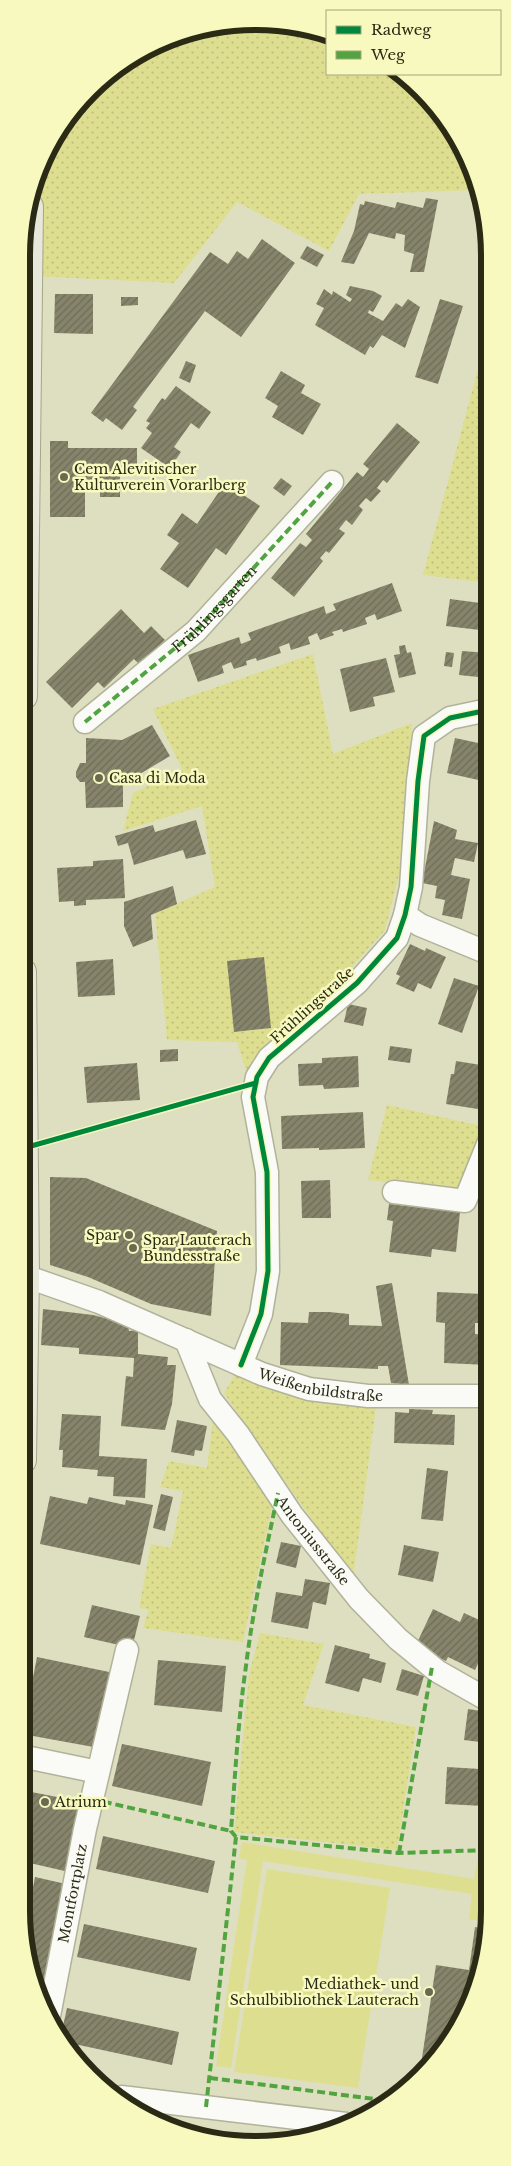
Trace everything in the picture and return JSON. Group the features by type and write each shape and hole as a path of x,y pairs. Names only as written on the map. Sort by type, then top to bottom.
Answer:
{"street":[{"name":"Frühlingsgarten","path":"85,722 196,631 332,482"},
{"name":"Frühlingstraße","path":"241,1365 261,1314 268,1271 267,1172 254,1097 257,1077 269,1058 357,983 397,938 405,915 411,887 418,781 424,736 450,718 481,711"},
{"path":"405,915 420,925 481,950"},
{"path":"394,1192 466,1201 481,1162"},
{"name":"Weißenbildstraße","path":"30,1278 99,1302 241,1365 309,1389 368,1396 481,1396"},
{"name":"Antoniusstraße","path":"186,1340 210,1399 238,1434 292,1515 358,1599 398,1639 437,1671 481,1696"},
{"name":"Montfortplatz","path":"51,2006 98,1772 127,1650"},
{"path":"30,1758 98,1772"},
{"path":"130,2098 333,2122"}],"shaded area":[{"path":"241,30 270,30 299,34 326,41 326,75 390,75 415,96 443,130 458,156 471,190 359,194 329,251 237,202 174,283 34,276 34,212 47,169 68,130 96,96 130,68 169,47 212,34"},
{"path":"481,357 481,582 423,575"},
{"path":"313,654 333,754 412,723 400,871 385,930 249,1080 237,1042 167,1040 155,913 215,887 202,806 123,831 133,793 182,769 153,709"},
{"path":"387,1105 481,1126 460,1189 368,1180"},
{"path":"236,1373 377,1400 353,1579 224,1393"},
{"path":"213,1420 274,1497 243,1642 143,1628 149,1609 139,1608 151,1544 171,1548 183,1491 160,1487 169,1461 207,1468"},
{"path":"260,1633 324,1644 303,1705 416,1727 397,1850 234,1832 249,1675"},
{"path":"242,1842 474,1879 478,1857 481,1858 481,1921 469,1919 472,1894 263,1861 231,2068 216,2066 247,1860 239,1858"},
{"path":"267,1869 390,1888 358,2088 234,2072"}],"building":[{"path":"426,198 438,200 424,272 410,272 414,254 404,251 405,235 396,233 395,239 369,233 354,264 341,262 354,231 360,204 364,205 365,201 395,208 397,202 423,208"},
{"path":"262,239 295,263 241,337 205,311 133,407 137,410 122,430 106,418 103,422 91,413 210,252 228,264 237,251 248,259"},
{"path":"307,246 324,255 317,267 300,258"},
{"path":"350,286 373,291 382,296 373,312 369,310 368,313 383,321 396,303 402,307 408,299 420,307 405,348 382,335 373,348 370,346 365,355 315,325 324,308 316,304 324,289 332,295 333,291 350,302 352,299 346,295"},
{"path":"55,294 93,294 93,334 54,333"},
{"path":"121,297 138,297 138,305 121,306"},
{"path":"440,299 463,306 438,384 415,377"},
{"path":"186,361 196,365 190,383 179,378"},
{"path":"281,371 305,385 301,393 321,404 303,435 272,417 278,406 265,398"},
{"path":"176,386 211,412 199,429 191,423 174,447 181,452 170,468 141,448 152,433 146,428 150,423 146,421 162,398 165,400"},
{"path":"397,423 420,442 387,483 383,480 377,488 381,491 371,502 366,498 359,506 363,510 352,525 346,520 339,529 345,533 329,553 326,551 320,558 323,561 294,597 271,578 300,543 306,547 312,540 306,534 357,472 363,477 369,469 363,464"},
{"path":"50,441 68,441 68,448 137,448 137,470 120,470 120,497 100,497 100,485 85,485 85,517 50,517"},
{"path":"281,478 292,486 284,496 273,488"},
{"path":"225,483 260,506 226,555 216,548 188,588 160,569 179,543 167,535 182,513 197,524"},
{"path":"392,583 402,611 377,620 375,614 365,618 367,624 343,632 342,629 332,632 334,635 320,640 317,633 308,637 310,644 291,650 289,643 279,647 281,653 257,661 256,658 246,661 247,665 234,669 231,662 222,666 224,673 198,682 188,655 239,637 241,644 251,640 248,633 324,606 326,614 336,610 333,604"},
{"path":"450,599 481,603 481,630 446,626"},
{"path":"121,609 144,633 151,626 165,640 140,665 134,659 104,688 98,682 72,708 46,682"},
{"path":"405,645 407,653 411,652 416,674 399,678 394,655 400,654 399,646"},
{"path":"462,651 481,652 481,677 459,675"},
{"path":"446,652 454,653 452,667 444,666"},
{"path":"386,658 395,692 373,697 375,706 350,712 340,669"},
{"path":"152,725 170,756 123,784 123,807 86,808 85,782 80,782 76,777 76,772 80,763 86,763 86,738 122,740"},
{"path":"455,738 481,744 481,781 447,773"},
{"path":"196,820 206,854 186,859 183,850 134,865 128,843 118,846 115,836 153,825 155,832"},
{"path":"434,821 457,830 455,839 478,843 474,862 455,858 451,875 470,879 462,919 442,915 445,900 435,898 437,886 422,883"},
{"path":"123,859 125,898 86,900 86,905 74,906 74,901 59,902 57,868 93,866 93,861"},
{"path":"173,886 177,904 151,915 153,939 133,947 124,926 124,902"},
{"path":"410,944 425,951 426,948 446,957 431,989 418,983 414,992 396,984 400,976 396,974"},
{"path":"264,957 271,1028 234,1032 227,961"},
{"path":"113,959 115,995 78,997 76,962"},
{"path":"454,978 479,986 462,1033 438,1024"},
{"path":"348,1004 367,1008 363,1026 344,1022"},
{"path":"390,1046 412,1049 410,1063 388,1060"},
{"path":"178,1049 178,1061 160,1062 160,1050"},
{"path":"358,1056 359,1087 324,1089 323,1085 299,1086 298,1064 322,1063 322,1058"},
{"path":"456,1061 481,1065 479,1079 481,1079 481,1110 446,1104 451,1074 454,1074"},
{"path":"137,1063 140,1100 87,1103 84,1067"},
{"path":"363,1112 365,1148 282,1149 281,1116"},
{"name":"Spar Lauterach Bundesstraße","path":"50,1177 86,1178 217,1231 211,1316 151,1304 88,1277 50,1265"},
{"path":"330,1180 331,1218 302,1218 301,1181"},
{"path":"389,1204 460,1212 456,1252 432,1249 431,1257 389,1252 393,1221 387,1220"},
{"path":"392,1283 409,1385 391,1383 388,1366 378,1366 378,1369 280,1365 281,1322 308,1323 309,1312 329,1312 349,1314 349,1325 382,1326 376,1286"},
{"path":"437,1292 481,1294 481,1323 475,1323 475,1334 481,1334 481,1365 444,1363 445,1323 436,1322"},
{"path":"43,1309 93,1315 128,1324 129,1331 138,1330 138,1354 168,1357 167,1365 176,1365 172,1404 165,1430 121,1426 126,1376 133,1377 134,1358 79,1354 79,1348 41,1345"},
{"path":"409,1409 433,1410 432,1414 455,1415 454,1445 394,1443 395,1412 409,1413"},
{"path":"62,1414 101,1416 99,1456 147,1459 145,1498 113,1496 114,1477 97,1476 98,1470 62,1467 63,1450 59,1450"},
{"path":"177,1420 207,1426 202,1451 195,1450 194,1456 171,1452"},
{"path":"427,1468 448,1471 443,1521 421,1519"},
{"path":"161,1494 173,1497 165,1531 153,1528"},
{"path":"50,1496 87,1504 89,1497 125,1505 126,1500 153,1505 140,1565 40,1544"},
{"path":"281,1542 301,1546 296,1568 276,1563"},
{"path":"404,1545 439,1552 433,1582 398,1575"},
{"path":"305,1579 330,1583 326,1605 313,1602 308,1629 271,1622 276,1592 302,1596"},
{"path":"92,1605 140,1616 132,1648 84,1637"},
{"path":"433,1609 460,1622 464,1613 481,1621 481,1658 475,1670 448,1657 446,1661 415,1647"},
{"path":"335,1645 370,1654 369,1658 386,1663 381,1683 363,1678 359,1692 325,1683"},
{"path":"37,1657 114,1673 99,1748 30,1735 30,1693"},
{"path":"158,1660 226,1666 222,1712 154,1705"},
{"path":"402,1669 424,1676 418,1696 396,1690"},
{"path":"468,1709 481,1711 481,1742 464,1740"},
{"path":"122,1744 211,1762 202,1806 112,1786"},
{"path":"481,1761 481,1806 445,1804 447,1767 480,1769"},
{"path":"30,1792 83,1802 69,1872 30,1863"},
{"path":"103,1836 215,1861 208,1893 96,1869"},
{"path":"35,1877 66,1884 45,1991 34,1954 30,1925 30,1903"},
{"path":"84,1924 197,1948 190,1981 77,1957"},
{"path":"475,1927 481,1928 477,1954 464,1997 443,2036 421,2063 436,1965 469,1970"},
{"path":"67,2008 179,2032 172,2065 74,2044 63,2027"}],"marked path":[{"path":"85,722 196,631 332,482"},
{"path":"236,1837 231,1831 243,1687 256,1601 278,1493"},
{"path":"399,1853 432,1667"},
{"path":"92,1799 231,1831"},
{"path":"206,2107 236,1837 399,1853 481,1850"},
{"path":"210,2078 379,2099"}],"cycle path":[{"path":"241,1365 261,1314 268,1271 267,1172 253,1097 257,1077 269,1058 357,983 397,938 405,915 411,887 418,781 424,736 450,718 481,711"},
{"path":"30,1146 256,1083"}],"place":[{"name":"Cem Alevitischer Kulturverein Vorarlberg","path":"64,477"},
{"name":"Casa di Moda","path":"99,778"},
{"name":"Spar","path":"129,1235"},
{"name":"Spar Lauterach Bundesstraße","path":"133,1248"},
{"name":"Atrium","path":"45,1802"},
{"name":"Mediathek- und Schulbibliothek Lauterach","path":"429,1992"}]}
